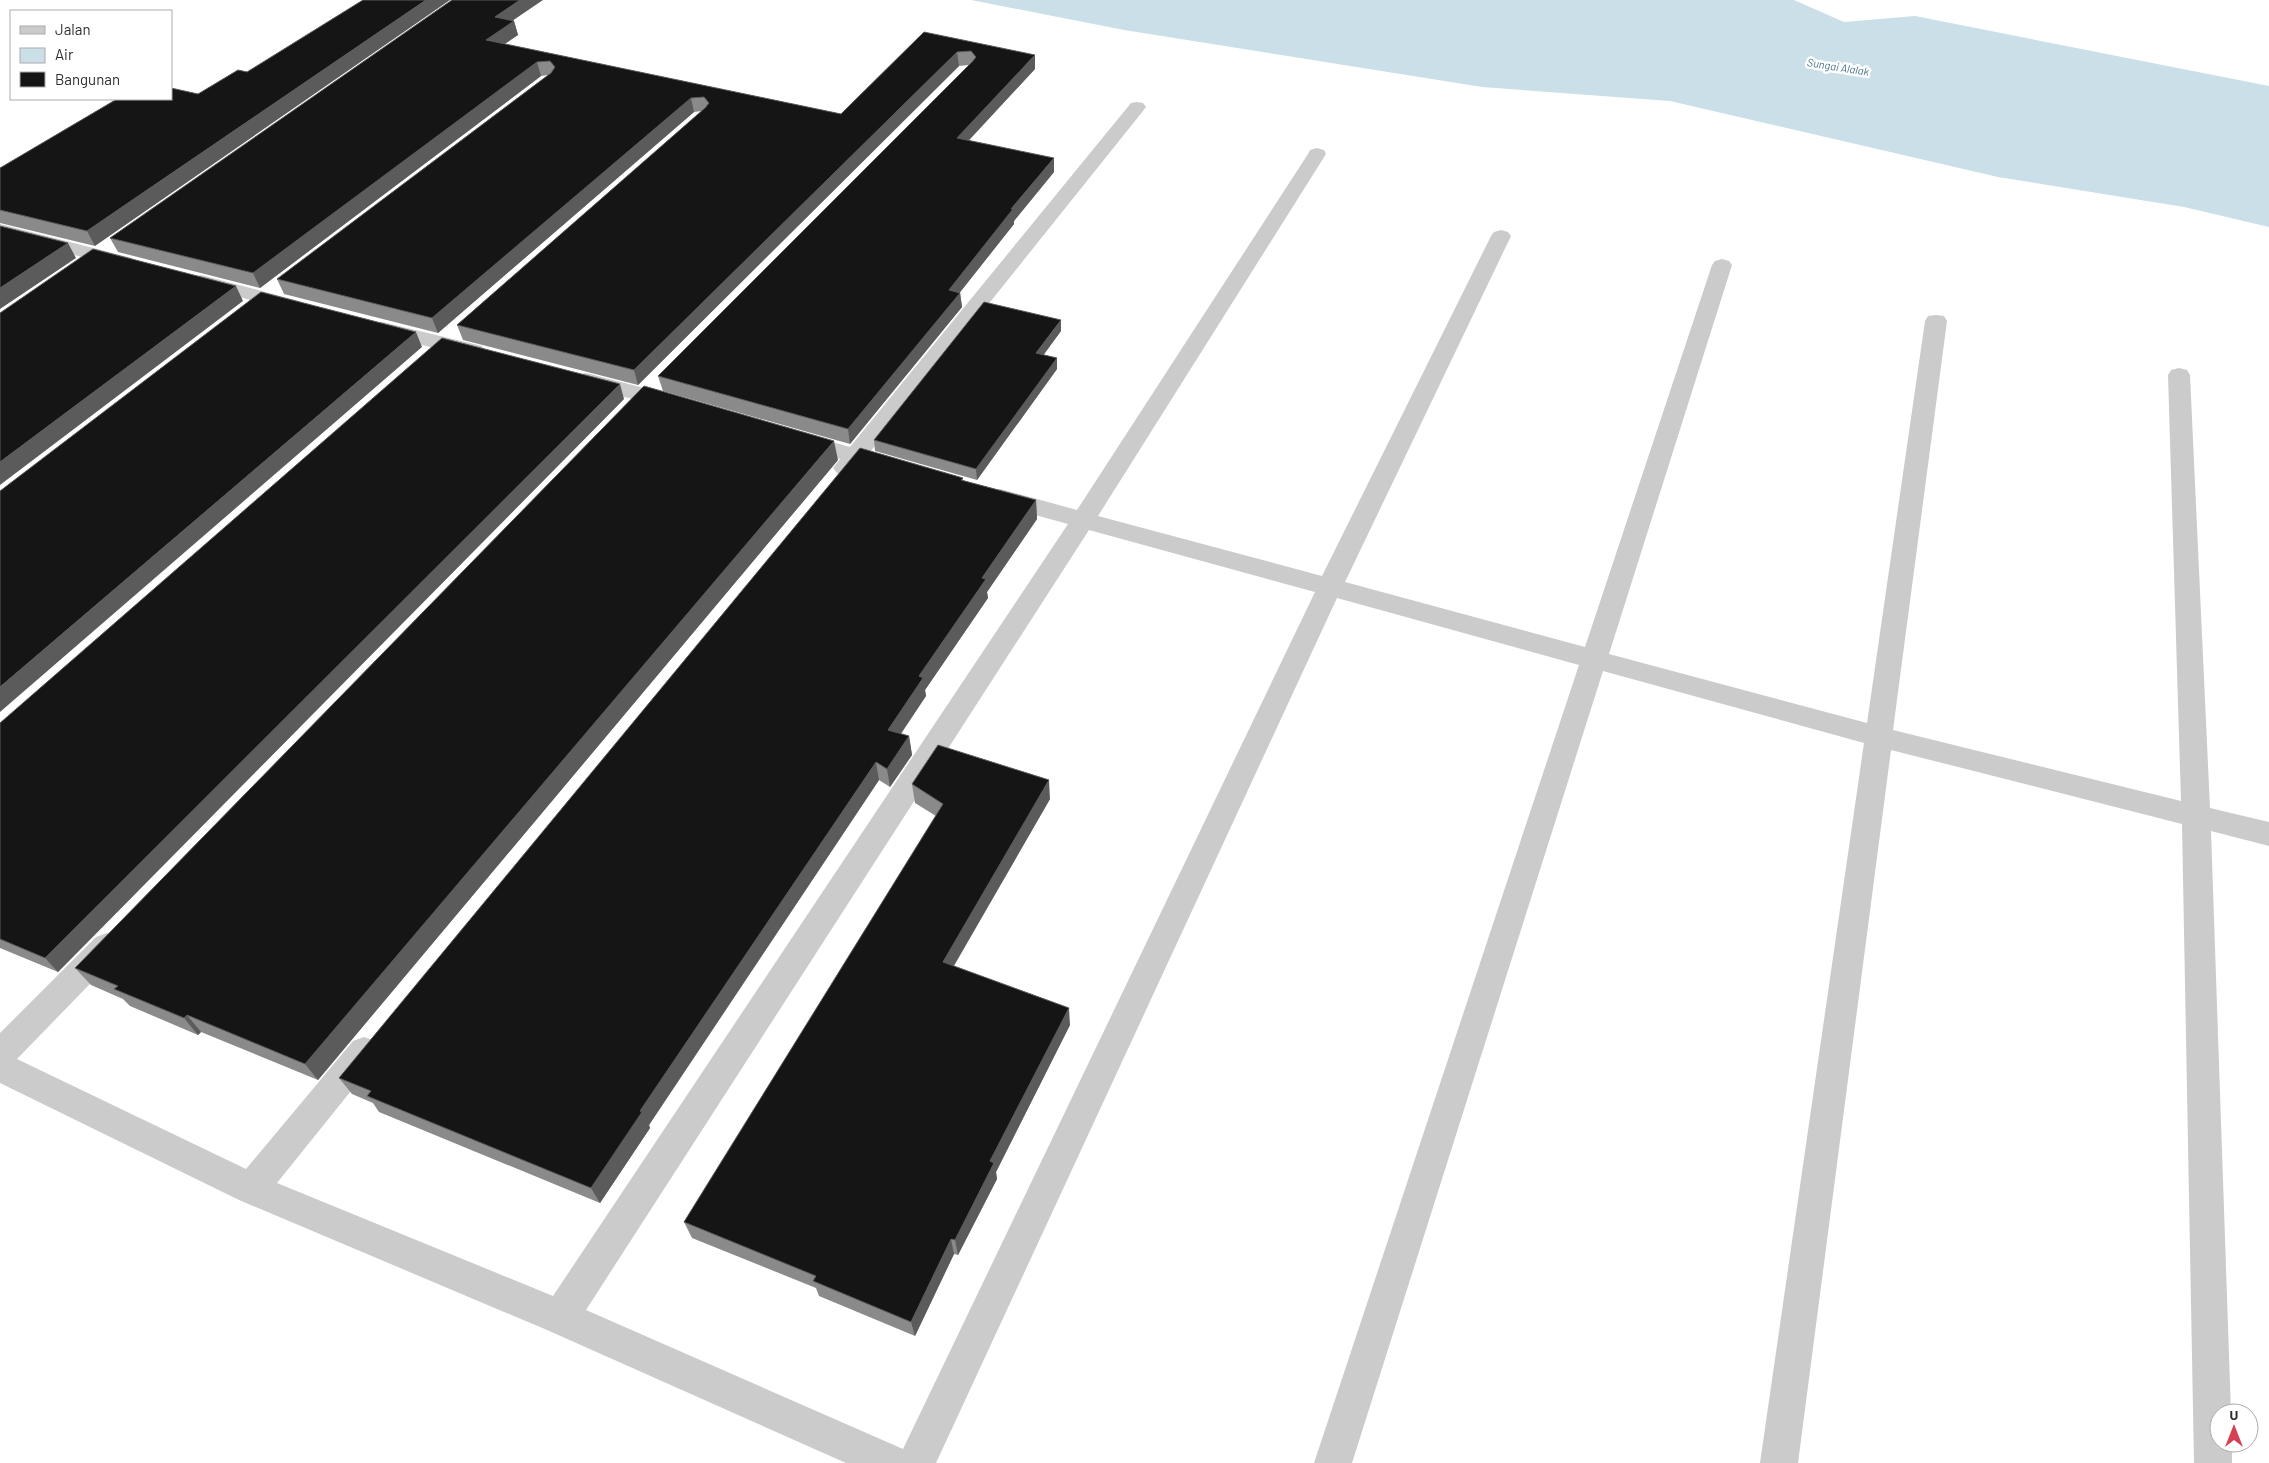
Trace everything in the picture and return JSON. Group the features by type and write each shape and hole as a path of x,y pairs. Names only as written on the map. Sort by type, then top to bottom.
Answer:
{"street":[{"path":"831,486 1137,107"},
{"path":"560,1317 1083,520 1317,154"},
{"path":"0,230 144,267"},
{"path":"916,1463 1330,586 1501,236"},
{"path":"1333,1463 1722,265"},
{"path":"182,277 312,310"},
{"path":"242,316 289,280"},
{"path":"1779,1463 1936,321"},
{"path":"359,322 492,356"},
{"path":"421,363 466,324"},
{"path":"624,416 665,374"},
{"path":"568,375 700,410"},
{"path":"2179,375 2196,816 2213,1463"},
{"path":"782,434 913,472"},
{"path":"979,491 1879,736 2269,834"},
{"path":"0,1055 125,927"},
{"path":"251,1189 377,1036"},
{"path":"0,1068 251,1189 560,1317 890,1463"}],"water":[{"name":"Sungai Alalak","path":"971,0 1794,0 1844,22 1915,16 2269,86 2269,227 2184,207 1998,177 1670,101 1482,87 1124,30"}],"building":[{"path":"363,0 426,0 87,231 0,210 0,168 115,100 172,100 172,88 198,94 238,70 247,72"},
{"path":"452,0 520,0 495,17 514,21 486,40 841,114 924,32 1035,55 957,138 1054,158 1011,209 1013,209 949,290 960,293 848,429 658,376 972,62 976,57 971,51 957,52 634,370 457,325 705,108 709,103 704,97 691,98 432,318 277,279 551,73 555,67 550,61 537,62 253,273 110,238"},
{"path":"0,226 68,243 0,288"},
{"path":"93,249 236,286 0,462 0,313"},
{"path":"261,292 416,332 0,687 0,491"},
{"path":"984,302 1061,320 1036,353 1057,358 976,469 874,440"},
{"path":"442,338 620,384 45,958 0,939 0,723"},
{"path":"644,386 834,441 305,1064 187,1015 184,1018 114,989 118,986 75,968"},
{"path":"860,448 963,478 961,480 1036,500 982,578 986,579 919,676 923,678 888,730 909,736 887,769 876,762 640,1111 642,1112 591,1188 367,1096 371,1091 339,1078"},
{"path":"938,745 1049,780 943,962 1069,1008 990,1161 994,1163 955,1240 951,1239 911,1322 813,1281 816,1276 684,1222 943,804 912,784"}]}
